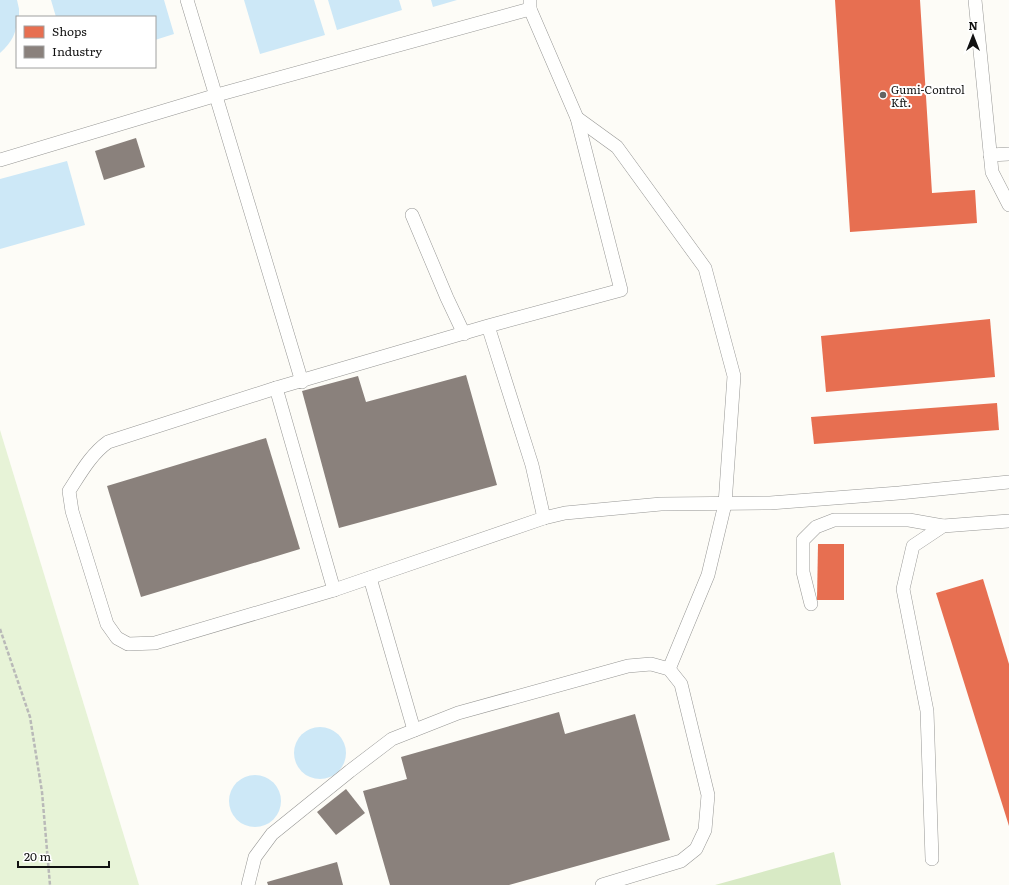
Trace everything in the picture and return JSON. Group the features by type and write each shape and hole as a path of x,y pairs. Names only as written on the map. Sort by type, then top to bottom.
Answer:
{"lane":[{"path":"187,0 217,95 302,382"},
{"path":"978,0 992,172 1009,206"},
{"path":"0,160 530,4 577,118 621,290 488,326 302,382 276,388 108,442 100,447 69,491 72,511 107,624 118,638 128,644 156,643 334,590 544,518 565,513 661,504 770,503 899,493 1009,482"},
{"path":"577,118 617,147 705,268 734,376 725,504 708,575 669,669"},
{"path":"990,155 1009,154"},
{"path":"412,215 464,334"},
{"path":"488,326 532,465 544,518"},
{"path":"276,388 334,590"},
{"path":"810,604 803,572 803,540 816,528 834,520 909,520 943,526 1009,521"},
{"path":"932,859 927,711 903,589 913,546 943,526"},
{"path":"370,578 414,730"},
{"path":"248,885 255,857 272,834 392,739 458,713 628,666 651,664 669,669 682,684 708,796 705,830 696,849 681,862 602,885"}],"path":[{"path":"0,629 30,717 42,792 50,885"}],"green space":[{"path":"0,430 139,885 0,885"},
{"path":"834,852 841,885 715,885"}],"water":[{"path":"0,0 17,0 19,16 16,16 15,33 8,45 0,53"},
{"path":"51,0 164,0 174,34 156,40 156,16 56,16"},
{"path":"244,0 314,0 325,35 260,54"},
{"path":"328,0 399,0 402,10 337,30"},
{"path":"431,0 457,0 433,7"},
{"path":"67,161 85,225 0,249 0,179"},
{"path":"315,727 325,727 339,734 346,748 346,758 339,772 325,779 315,779 305,775 298,768 294,758 294,748 298,738 305,731"},
{"path":"250,775 260,775 274,782 281,796 281,806 274,820 260,827 250,827 240,823 233,816 229,806 229,796 233,786 240,779"}],"building: Shops":[{"name":"Gumi-Control Kft.","path":"835,0 920,0 932,193 975,190 977,223 850,232"},
{"path":"990,319 995,377 826,392 821,336"},
{"path":"997,403 999,430 814,444 811,417"},
{"path":"818,544 844,544 844,600 817,600"},
{"path":"983,579 1009,664 1009,826 936,593"}],"building: Industry":[{"path":"136,138 145,167 104,180 95,151"},
{"path":"466,375 497,485 339,528 302,391 358,376 366,402"},
{"path":"266,438 300,549 141,597 107,486"},
{"path":"559,712 565,734 635,714 670,840 509,885 390,885 363,791 407,779 401,757"},
{"path":"346,789 365,813 336,835 317,812"},
{"path":"337,862 343,885 268,885 267,882"}],"place":[{"name":"Gumi-Control Kft.","path":"883,95"}]}
